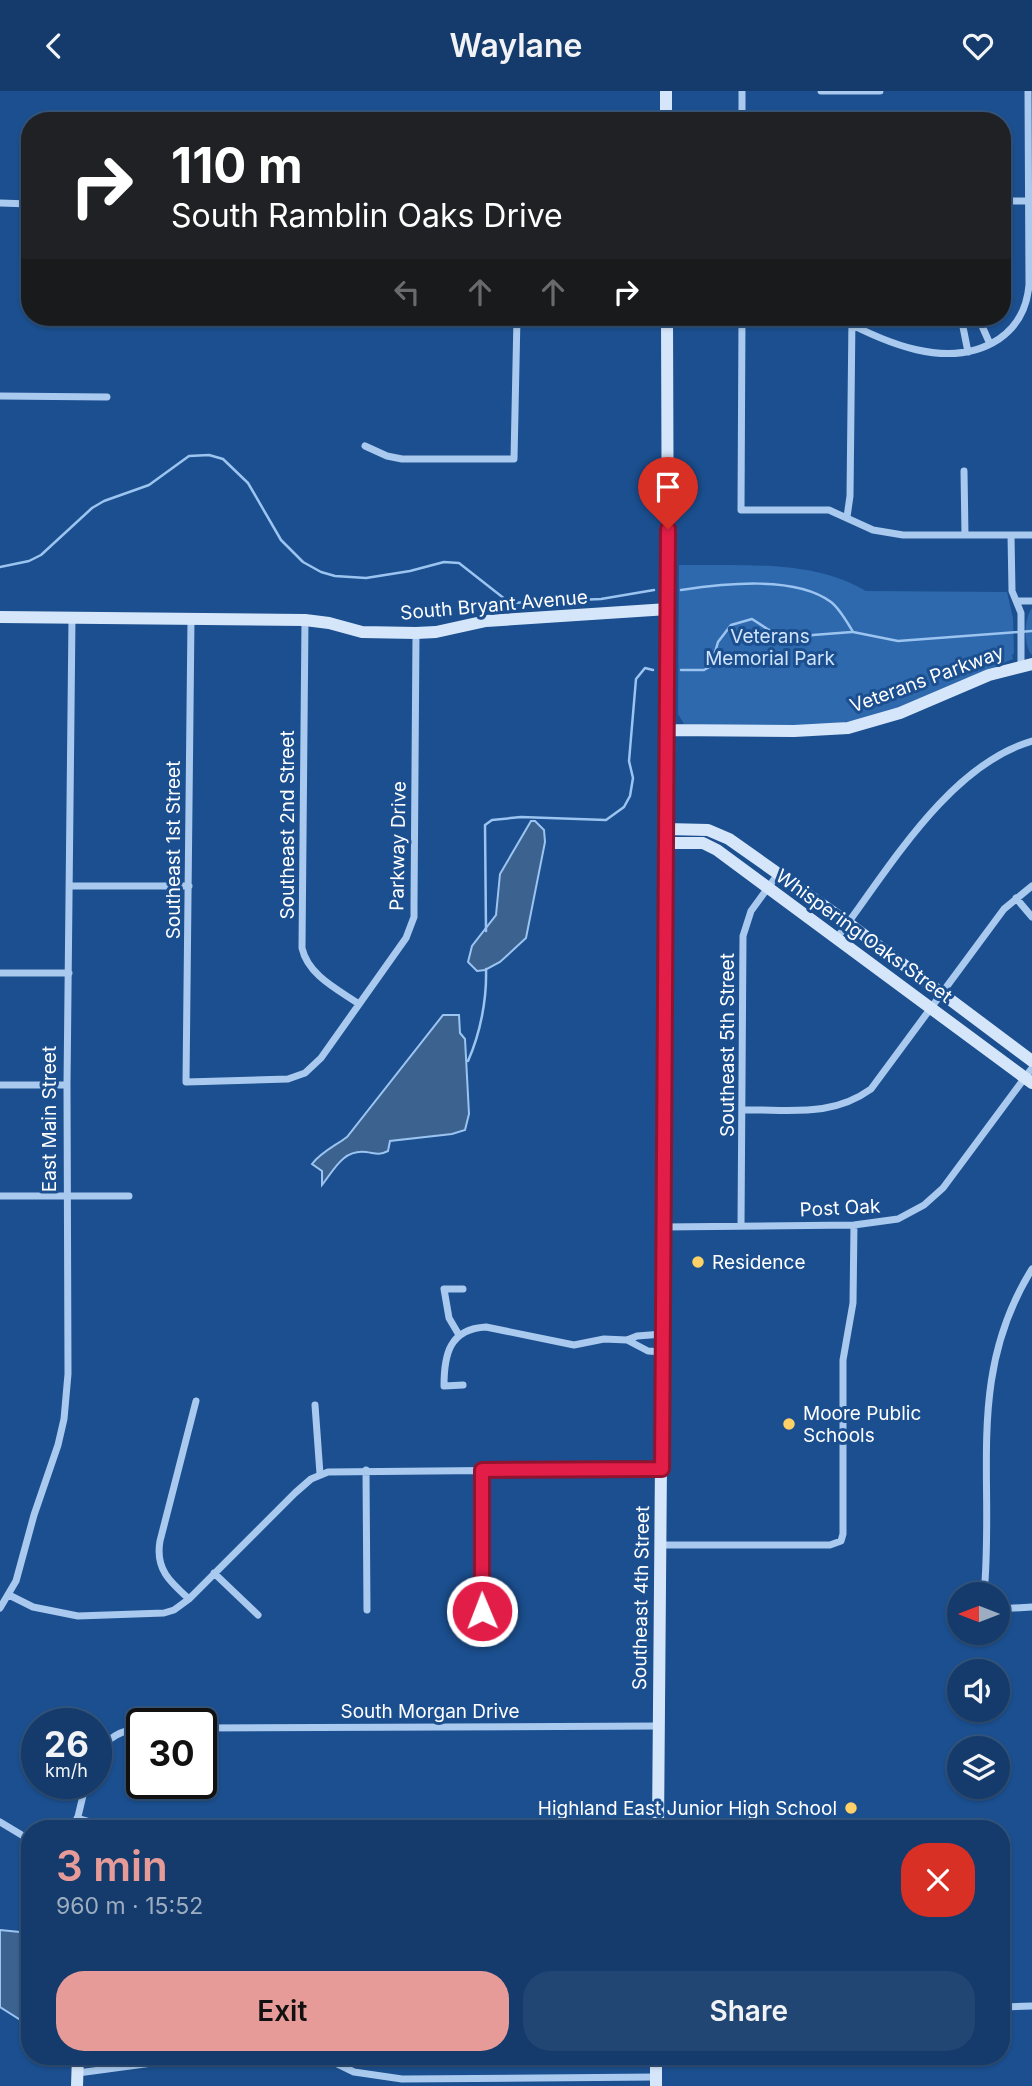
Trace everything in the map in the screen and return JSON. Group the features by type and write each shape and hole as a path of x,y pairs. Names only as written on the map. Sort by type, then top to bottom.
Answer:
{"street":[{"path":"666,91 666,112"},
{"path":"742,91 742,112"},
{"path":"821,91 880,91"},
{"path":"860,326 878,338 913,348 968,352 990,344 1012,329 1022,314 1028,291 1028,91"},
{"path":"1011,201 1028,201"},
{"path":"0,203 21,204"},
{"path":"365,446 387,456 402,459 514,459 517,326"},
{"name":"Southeast 4th Street","path":"658,1820 668,609 667,326"},
{"path":"742,326 741,510 829,510 873,530 888,533 1032,535"},
{"path":"847,517 850,496 852,326"},
{"path":"963,326 968,352"},
{"path":"982,326 990,344"},
{"path":"0,397 107,397"},
{"path":"964,471 965,535"},
{"path":"1011,535 1012,591 1021,619 1021,638 1027,665"},
{"path":"1017,601 1032,601"},
{"name":"South Bryant Avenue","path":"0,617 305,620 362,632 416,633 486,621 668,609"},
{"name":"East Main Street","path":"0,1608 16,1581 34,1515 58,1445 64,1419 68,1374 67,1085 72,618"},
{"name":"Southeast 1st Street","path":"186,1082 191,619"},
{"name":"Southeast 2nd Street","path":"305,620 302,948 304,957 315,972 359,1004"},
{"name":"Parkway Drive","path":"186,1082 296,1077 314,1066 407,938 414,917 416,633"},
{"name":"Veterans Parkway","path":"667,730 816,731 848,728 885,719 973,681 1027,665"},
{"path":"836,939 921,824 942,800 999,755 1032,741"},
{"name":"Whispering Oaks Street","path":"666,829 718,833 848,923 1032,1061"},
{"name":"Whispering Oaks Street","path":"666,843 703,843 717,850 931,1008 1030,1076"},
{"name":"Southeast 5th Street","path":"741,1226 743,936 747,919 778,874"},
{"path":"69,886 189,886"},
{"path":"743,1110 830,1108 850,1102 871,1089 998,918 1016,898 1032,886"},
{"path":"1016,898 1032,917"},
{"path":"0,973 69,973"},
{"name":"Post Oak","path":"663,1227 854,1225 898,1219 925,1205 953,1175 1030,1076"},
{"path":"0,1085 67,1085"},
{"path":"0,1196 129,1196"},
{"path":"661,1545 830,1545 841,1541 844,1351 853,1303 854,1225"},
{"path":"984,1582 988,1395 1000,1339 1032,1269"},
{"path":"459,1335 449,1318 444,1289 463,1289"},
{"path":"463,1385 444,1386 446,1356 451,1343 467,1330 486,1327 563,1345 663,1334"},
{"path":"627,1340 648,1351 663,1352"},
{"path":"190,1599 167,1577 158,1556 197,1401"},
{"path":"314,1405 320,1474"},
{"path":"9,1595 33,1607 78,1616 164,1613 174,1610 190,1599 295,1493 320,1474 366,1470 662,1469"},
{"path":"366,1470 367,1610"},
{"path":"482,1470 482,1611"},
{"path":"214,1573 258,1615"},
{"path":"1010,1609 1032,1608"},
{"name":"South Morgan Drive","path":"217,1728 659,1726"},
{"path":"82,1799 77,1818 84,1820"},
{"path":"0,1822 21,1835"},
{"path":"1010,2007 1032,2006"},
{"path":"77,2079 154,2065"},
{"path":"340,2065 354,2072 392,2078 656,2081"}],"green space":[{"name":"Veterans Memorial Park","path":"679,565 751,565 799,569 845,581 866,591 1007,592 1013,618 1013,659 890,712 865,719 788,726 684,724 678,714"},
{"path":"1032,608 1032,655 1027,645 1026,632 1027,618"}],"shaded area":[{"path":"531,821 535,821 544,830 545,842 526,938 500,962 477,971 468,962 472,946 496,915 500,874"},
{"path":"443,1015 459,1015 460,1033 465,1039 469,1114 465,1130 390,1141 388,1151 382,1153 351,1154 340,1162 322,1185 322,1171 312,1164 347,1137"},
{"path":"0,1930 20,1932 21,2020 0,2007"}],"waterway":[{"path":"0,567 29,561 41,555 92,508 104,501 149,485 189,456 209,455 223,459 248,483 281,540 303,562 321,572 335,576 366,578 444,562 459,563 510,603 601,599 654,590"},
{"path":"681,590 737,584 798,588 816,593 831,602 853,632 898,641 1032,631"},
{"path":"681,670 704,670 711,666 718,642 731,625 752,619 787,637 852,632"},
{"path":"486,931 485,825 492,820 521,817 606,820 624,807 630,796 633,778 629,761 636,679 645,668 653,670"},
{"path":"468,1061 482,1017 486,969"}],"place":[{"name":"Residence","path":"698,1262"},
{"name":"Moore Public Schools","path":"789,1424"},
{"name":"Highland East Junior High School","path":"851,1808"}],"route":[{"path":"482,1611 482,1470 662,1469 668,529"}]}
